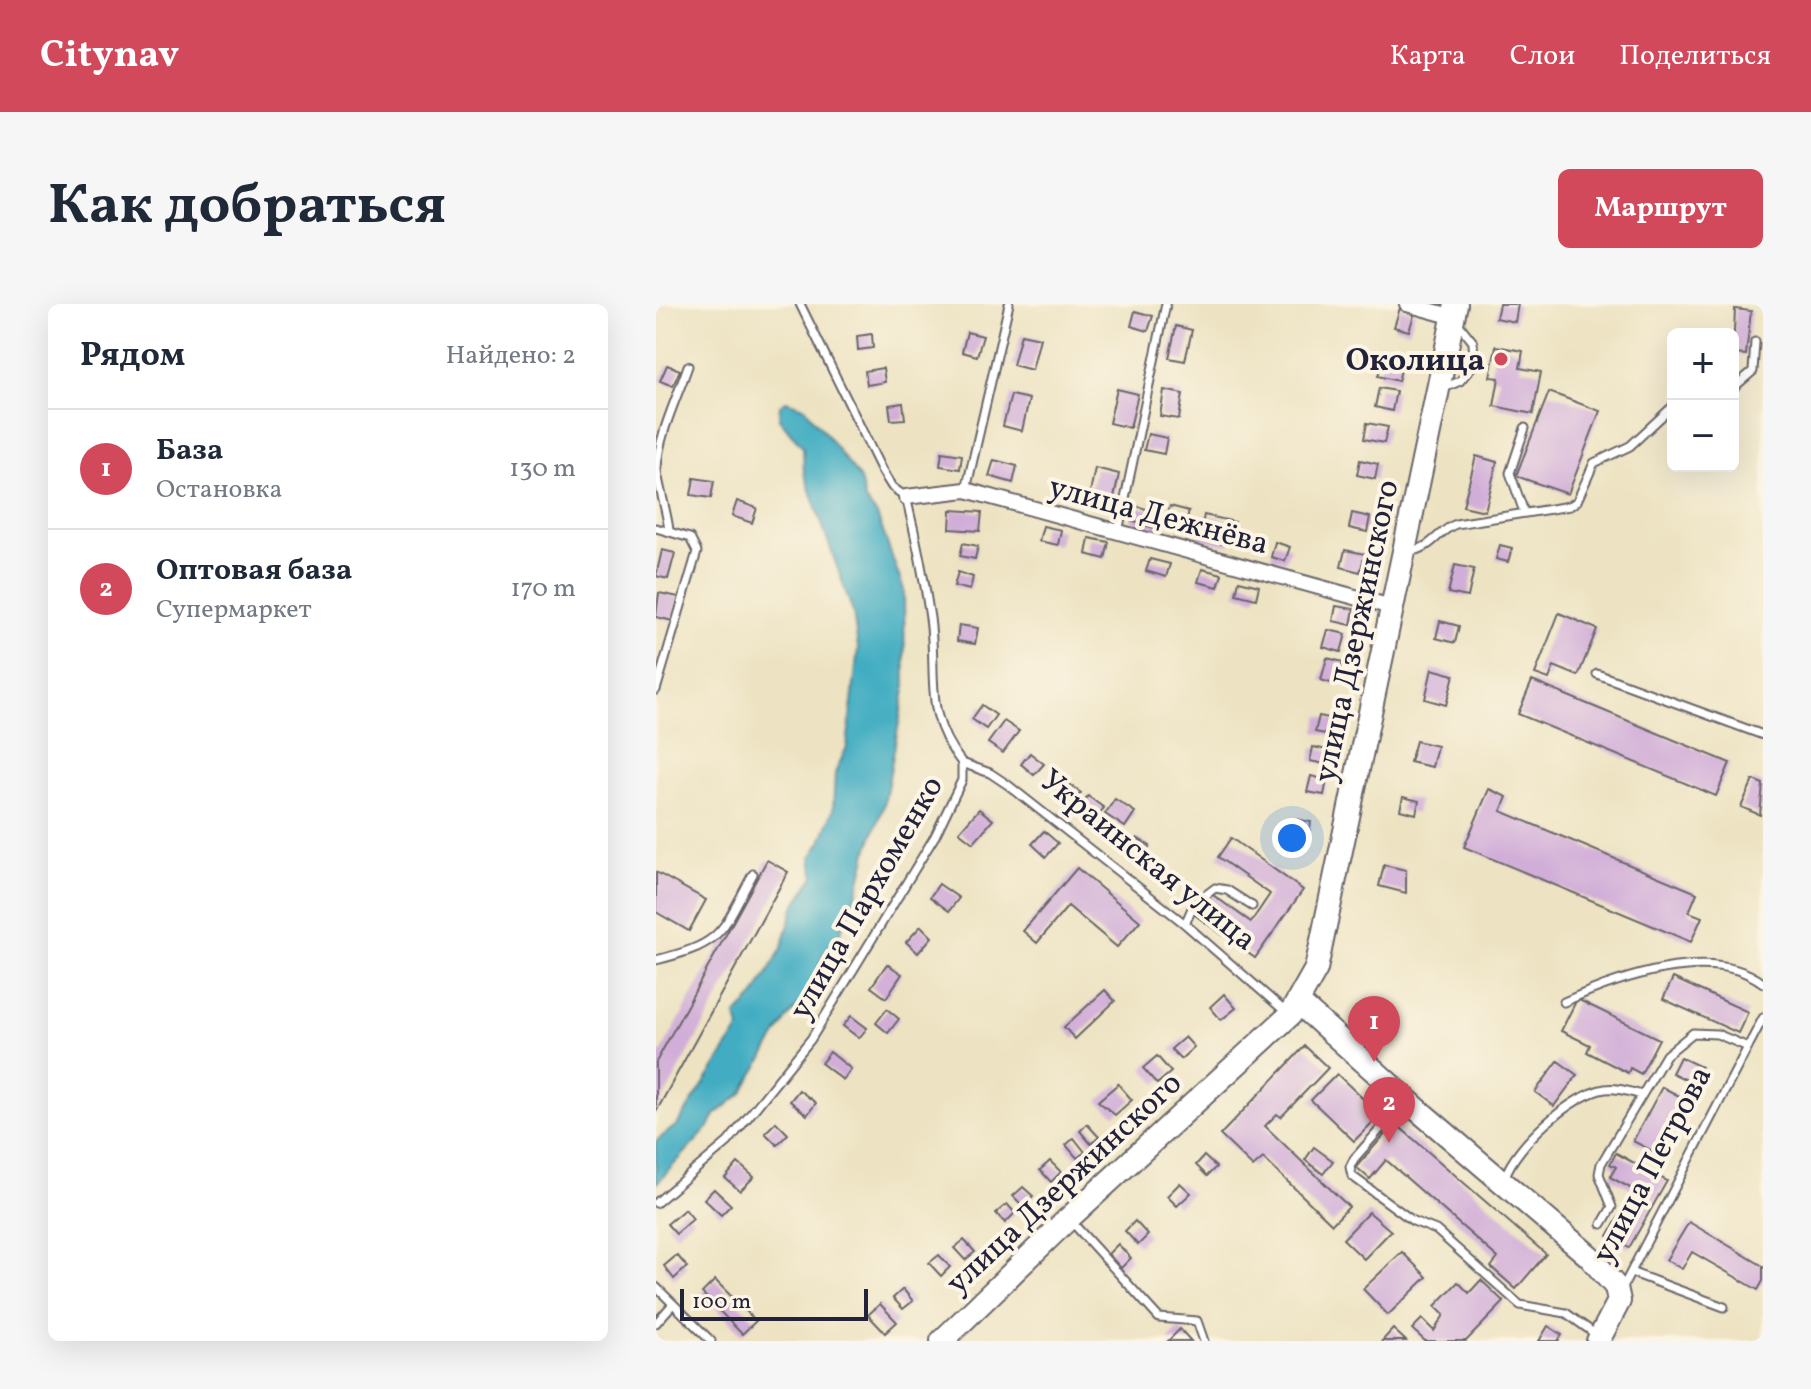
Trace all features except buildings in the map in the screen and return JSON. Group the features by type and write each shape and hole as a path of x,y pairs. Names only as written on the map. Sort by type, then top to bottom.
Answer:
{"main road":[{"name":"улица Дзержинского","path":"942,1341 1294,1009 1316,969 1395,608 1455,310"},
{"name":"Украинская улица","path":"1294,1009 1401,1095 1589,1256 1619,1293"},
{"name":"улица Петрова","path":"1599,1339 1616,1309 1619,1293"}],"street":[{"path":"1407,304 1455,310"},
{"name":"улица Дежнёва","path":"906,497 966,490 1395,608"}],"lane":[{"path":"800,304 882,471 892,487 906,497"},
{"path":"966,490 1009,304"},
{"path":"1118,532 1166,304"},
{"path":"1739,383 1753,371 1755,342"},
{"path":"669,531 665,497 657,471 662,443 688,366"},
{"path":"1406,551 1429,547 1444,529 1456,524 1524,512 1564,509 1577,501 1594,463 1630,446 1667,412"},
{"path":"1524,512 1510,473 1525,428"},
{"name":"улица Пархоменко","path":"656,1203 728,1142 811,1039 935,836 962,780 962,763 944,740 935,716 930,621 906,497"},
{"path":"656,528 690,538 697,552 656,690"},
{"path":"1597,674 1763,735"},
{"name":"Украинская улица","path":"962,763 990,773 1008,785 1294,1009"},
{"path":"656,960 707,944 719,935 753,874"},
{"path":"1185,924 1194,904 1215,888 1227,890 1252,906"},
{"path":"1564,1002 1596,987 1649,973 1702,965 1728,966 1751,974 1763,983"},
{"name":"улица Петрова","path":"1619,1293 1633,1273 1763,1018"},
{"path":"1602,1224 1612,1207 1599,1174 1601,1164 1666,1055 1693,1033 1717,1034 1748,1047"},
{"path":"1503,1183 1510,1162 1523,1147 1549,1122 1590,1094 1621,1089 1642,1095"},
{"path":"1401,1095 1390,1118 1354,1159 1350,1167 1352,1176 1413,1221 1436,1230 1520,1305 1566,1313 1599,1339"},
{"path":"1068,1219 1159,1318 1197,1321 1204,1341"},
{"path":"1633,1273 1724,1307"},
{"path":"656,1287 711,1341"},
{"path":"656,1323 673,1304"}],"water":[{"path":"786,401 804,407 825,433 860,479 865,500 877,515 904,590 905,690 884,805 868,848 858,890 837,940 823,953 813,988 787,1019 741,1094 715,1115 709,1127 656,1184 656,1141 678,1124 740,1028 736,1015 754,997 782,948 794,907 814,876 811,857 821,842 833,810 835,773 847,747 858,648 853,612 804,473 803,447 779,419 780,405"}],"place":[{"name":"Околица","path":"1501,359"},
{"name":"База","path":"1374,1062"},
{"name":"Оптовая база","path":"1389,1143"}]}
